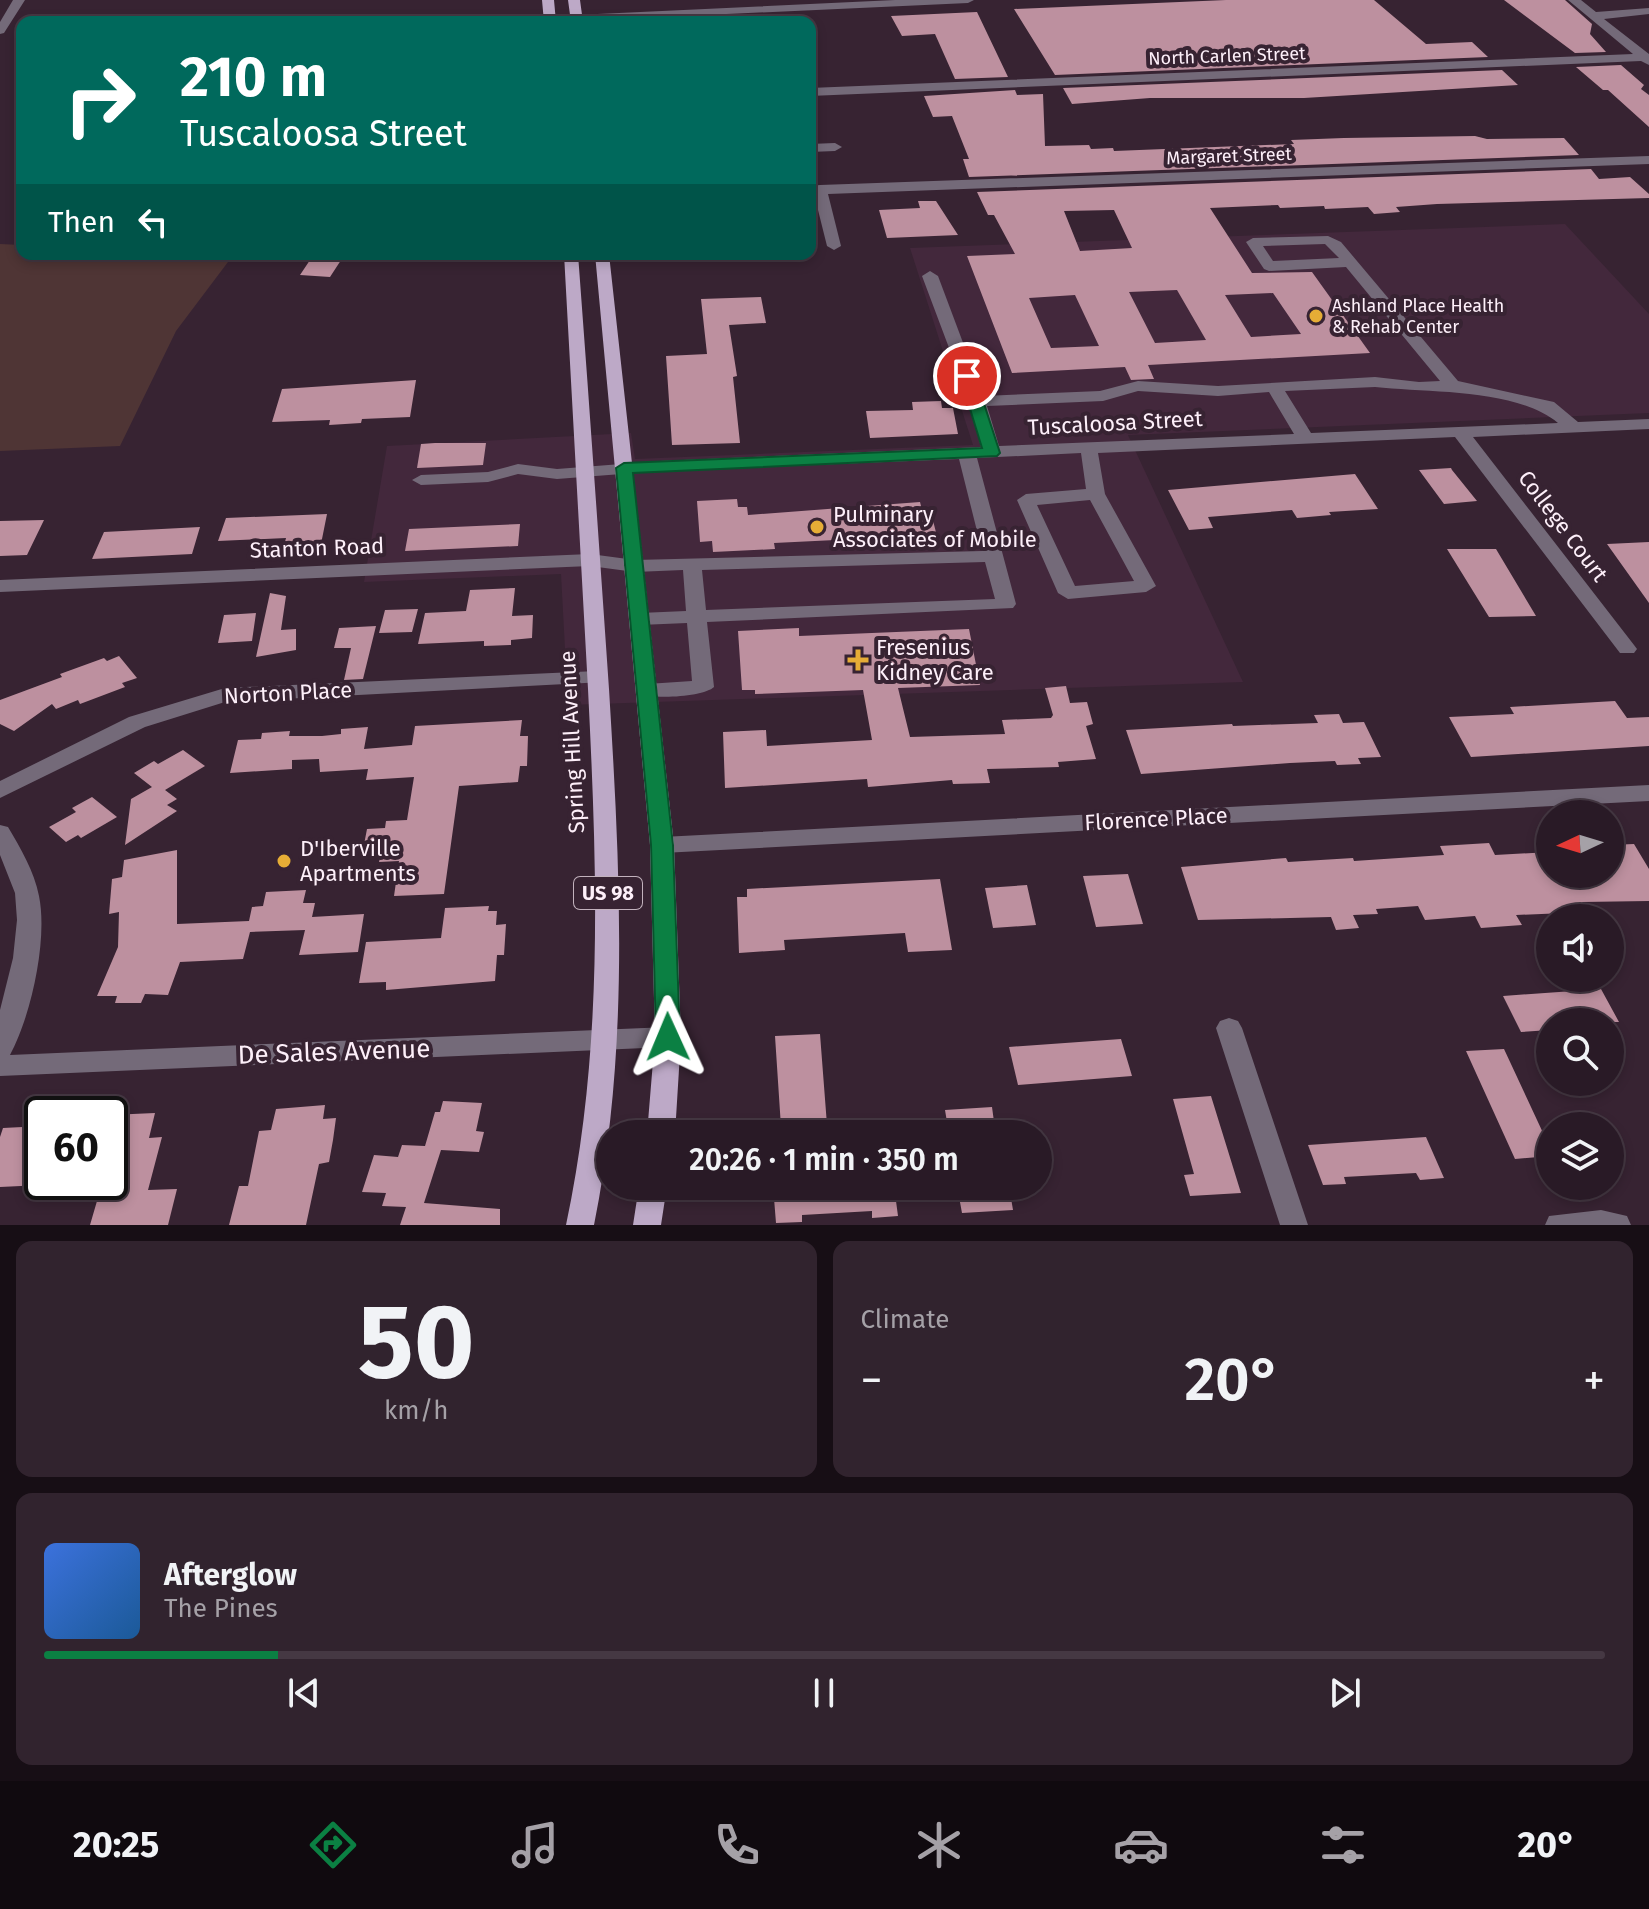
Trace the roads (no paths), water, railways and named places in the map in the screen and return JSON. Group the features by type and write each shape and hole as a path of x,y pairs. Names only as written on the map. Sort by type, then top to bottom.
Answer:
{"main road":[{"name":"Spring Hill Avenue","path":"571,260 597,677 609,944 602,1104 591,1179 580,1225"},
{"name":"US 98","path":"603,260 662,845 668,1037 662,1120"},
{"path":"647,1225 651,1200"}],"street":[{"path":"0,31 19,0"},
{"path":"655,16 968,0"},
{"path":"1574,0 1630,44 1648,54"},
{"path":"1595,16 1649,11"},
{"name":"North Carlen Street","path":"816,92 1648,54"},
{"path":"816,148 835,147"},
{"name":"Margaret Street","path":"816,196 1649,160"},
{"path":"816,196 834,246"},
{"path":"1350,262 1269,266 1253,242 1328,240 1336,245 1452,385"},
{"path":"930,276 977,401 992,453"},
{"path":"977,401 1103,396 1115,389 1181,386 1201,390 1375,382 1419,387 1452,385 1548,406 1574,427"},
{"path":"1274,387 1306,439"},
{"name":"Tuscaloosa Street","path":"421,480 488,477 518,469 557,474 624,468 1649,424"},
{"name":"College Court","path":"1461,433 1627,649"},
{"path":"1089,449 1096,494 1146,586 1068,593 1026,500 1096,494"},
{"path":"640,619 1006,604 967,454"},
{"name":"Stanton Road","path":"0,586 590,560 635,566 993,556"},
{"path":"647,691 703,687 692,564"},
{"name":"Norton Place","path":"0,791 104,734 192,702 225,695 597,677"},
{"name":"Florence Place","path":"662,845 1649,793"},
{"path":"0,833 28,900 27,947 16,1005 0,1049"},
{"path":"1229,1028 1294,1225"},
{"name":"De Sales Avenue","path":"0,1066 668,1037"},
{"path":"1559,1225 1601,1222 1617,1225"}],"place":[{"name":"Ashland Place Health & Rehab Center","path":"1316,316"},
{"name":"Pulminary Associates of Mobile","path":"817,527"},
{"name":"Fresenius Kidney Care","path":"858,660"},
{"name":"D'Iberville Apartments","path":"284,861"}]}
